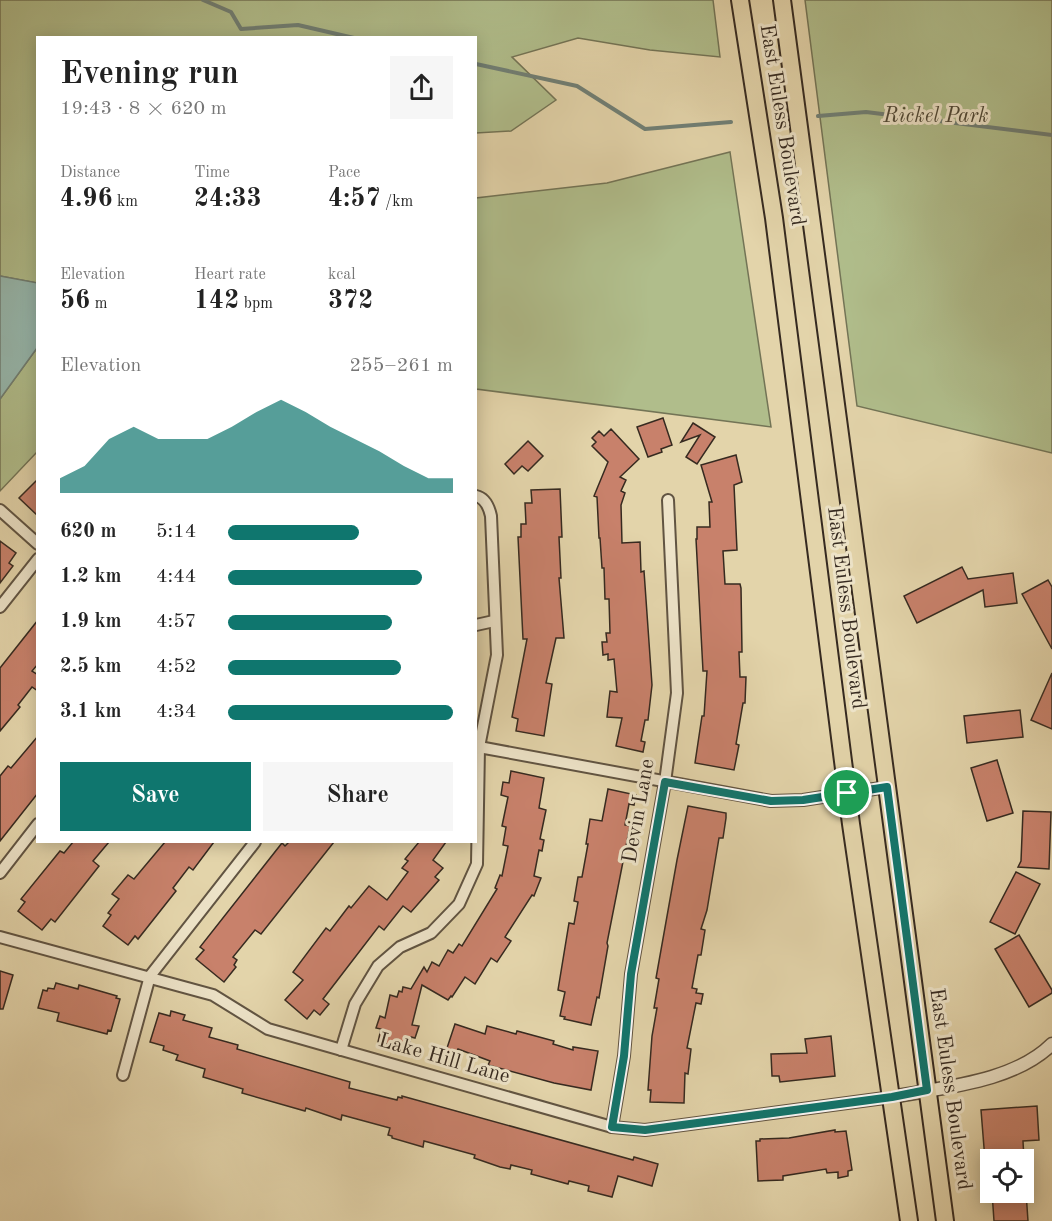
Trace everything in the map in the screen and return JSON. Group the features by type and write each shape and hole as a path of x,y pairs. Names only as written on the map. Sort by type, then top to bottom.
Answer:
{"main road":[{"name":"East Euless Boulevard","path":"740,0 774,218 847,793 909,1221"},
{"name":"East Euless Boulevard","path":"782,0 945,1221"}],"street":[{"path":"341,1050 355,1004 378,966 399,947 430,933 459,904 477,864 479,747 496,656 491,516 488,505 477,496"},
{"name":"Devin Lane","path":"612,1127 624,1056 631,974 665,782 677,693 668,500"},
{"path":"0,510 36,542"},
{"path":"0,607 36,561"},
{"path":"477,625 494,621"},
{"path":"479,747 771,801 803,800 887,787"},
{"path":"0,873 36,827"},
{"path":"123,1075 150,976 254,843"},
{"name":"Lake Hill Lane","path":"0,937 213,995 268,1029 612,1127 645,1130 892,1097"},
{"path":"892,1097 1003,1074 1022,1066 1043,1053 1052,1044"}],"green space":[{"path":"0,0 713,0 720,57 650,50 578,38 512,57 556,100 511,131 477,133 477,36 36,36 36,283 0,276"},
{"name":"Rickel Park","path":"805,0 1052,0 1052,453 857,406"},
{"path":"730,152 771,427 477,389 477,198 607,183"},
{"path":"36,349 36,453 0,491 0,399"}],"water":[{"path":"0,276 36,283 36,349 0,399"}],"building":[{"path":"663,418 672,445 648,457 637,427"},
{"path":"693,423 715,437 697,464 686,457 700,435 681,442"},
{"path":"611,429 639,459 620,477 626,480 621,491 625,493 621,505 622,543 640,542 641,572 644,571 652,685 648,720 645,720 641,741 645,742 643,752 616,746 622,718 607,717 610,691 617,692 614,659 608,660 608,654 603,655 602,642 607,642 606,633 610,633 609,599 605,599 597,497 594,496 608,462 592,446 596,442 592,438 599,431 604,436"},
{"path":"528,441 543,456 528,471 522,466 514,474 505,464"},
{"path":"736,455 742,482 734,485 737,550 723,551 725,584 740,584 741,588 740,677 746,677 745,703 743,703 736,744 739,745 734,770 695,763 702,716 704,716 707,671 703,671 696,539 697,527 710,527 709,502 712,502 701,465"},
{"path":"36,481 36,514 19,498"},
{"path":"560,489 562,537 559,537 561,578 559,578 564,638 556,638 546,683 552,684 544,736 516,731 518,719 512,717 527,639 523,639 518,537 521,537 521,524 526,524 525,503 532,503 531,490"},
{"path":"0,541 16,553 9,563 13,566 0,583"},
{"path":"962,567 968,579 1013,573 1017,603 985,607 983,590 917,623 904,596"},
{"path":"1048,580 1052,587 1052,649 1022,594"},
{"path":"36,623 36,666 32,671 36,674 36,690 32,687 18,705 20,707 0,731 0,668"},
{"path":"1052,673 1052,729 1031,720"},
{"path":"1020,710 1023,737 967,743 964,716"},
{"path":"36,738 36,796 0,841 0,776 8,766 11,768"},
{"path":"997,760 1013,813 987,821 971,768"},
{"path":"511,771 544,778 539,808 546,810 540,839 544,840 542,851 539,850 534,876 541,878 534,896 532,895 505,937 511,941 497,962 491,958 475,984 465,977 448,1000 422,985 412,1025 419,1026 415,1038 411,1037 408,1049 378,1042 381,1029 376,1028 380,1016 385,1018 390,995 397,997 403,987 411,989 424,967 427,972 432,962 439,966 448,950 453,953 459,944 462,946 497,889 495,888 500,875 502,876 508,846 503,845 506,827 502,826 508,797 501,795 503,782 509,783"},
{"path":"608,789 636,795 634,805 629,804 625,825 630,826 607,943 599,998 597,997 591,1025 560,1016 565,992 558,990 569,923 574,924 578,902 574,901 578,877 582,877 590,819 602,821"},
{"path":"688,806 726,813 726,818 723,838 719,838 707,910 701,929 705,930 701,955 698,955 692,988 697,989 696,993 703,994 701,1004 696,1003 687,1048 691,1049 688,1074 685,1073 684,1103 650,1102 651,1090 648,1090 652,1036 657,1008 654,1008 659,979 656,978"},
{"path":"1023,811 1051,812 1049,869 1018,867 1021,861"},
{"path":"72,843 108,843 93,861 99,866 55,922 51,919 42,930 18,911 25,902 21,899 60,851 64,853"},
{"path":"164,843 213,843 193,870 189,867 173,888 176,891 138,939 135,936 128,945 103,926 111,915 108,913 119,899 112,894 128,875 134,879"},
{"path":"282,843 285,846 288,843 333,843 261,934 255,930 233,957 237,960 234,965 236,967 224,982 196,959 204,950 200,947"},
{"path":"418,843 445,843 433,860 443,868 435,877 439,880 411,912 403,906 384,930 379,926 323,999 329,1004 320,1015 314,1010 307,1019 285,1000 303,980 293,972 326,928 330,931 349,906 351,908 369,886 387,900 408,872 402,868 408,861 405,859"},
{"path":"1016,872 1040,884 1015,934 990,922"},
{"path":"1019,935 1052,990 1052,993 1029,1007 995,949"},
{"path":"0,971 13,975 3,1009 0,1009"},
{"path":"56,983 78,989 79,985 117,996 116,998 120,999 111,1031 108,1030 107,1034 57,1021 59,1013 38,1008 43,990 54,989"},
{"path":"171,1011 185,1015 183,1020 212,1028 209,1037 238,1045 237,1049 350,1082 349,1088 397,1100 402,1096 633,1160 634,1157 658,1164 652,1186 618,1176 612,1197 588,1191 589,1186 569,1181 568,1184 531,1174 532,1170 511,1165 510,1169 500,1167 474,1158 475,1155 424,1141 423,1147 392,1138 388,1135 390,1128 342,1115 341,1120 306,1108 305,1111 242,1093 243,1089 203,1077 205,1069 176,1060 178,1055 163,1050 164,1046 150,1042 159,1013 170,1016"},
{"path":"455,1024 485,1034 487,1026 516,1034 517,1031 554,1041 553,1044 573,1050 573,1047 598,1051 591,1090 554,1083 488,1065 490,1061 458,1049 456,1054 446,1051"},
{"path":"831,1036 835,1076 780,1082 779,1076 772,1076 771,1054 807,1053 805,1039"},
{"path":"1037,1106 1039,1140 1023,1141 1023,1149 984,1149 981,1110"},
{"path":"835,1130 835,1132 846,1131 852,1170 848,1171 848,1176 838,1178 838,1172 827,1173 826,1169 783,1176 783,1180 758,1181 756,1141"},
{"path":"993,1203 1027,1203 1028,1221 994,1221"}],"waterway":[{"path":"203,0 231,12 241,29 298,25 345,36"},
{"path":"477,64 577,86 645,129 731,122"},
{"path":"818,116 866,112 1052,135"}],"route":[{"path":"665,782 771,801 803,800 847,793 887,787 927,1090 892,1097 645,1130 612,1127 624,1056 631,974 665,782"}]}
